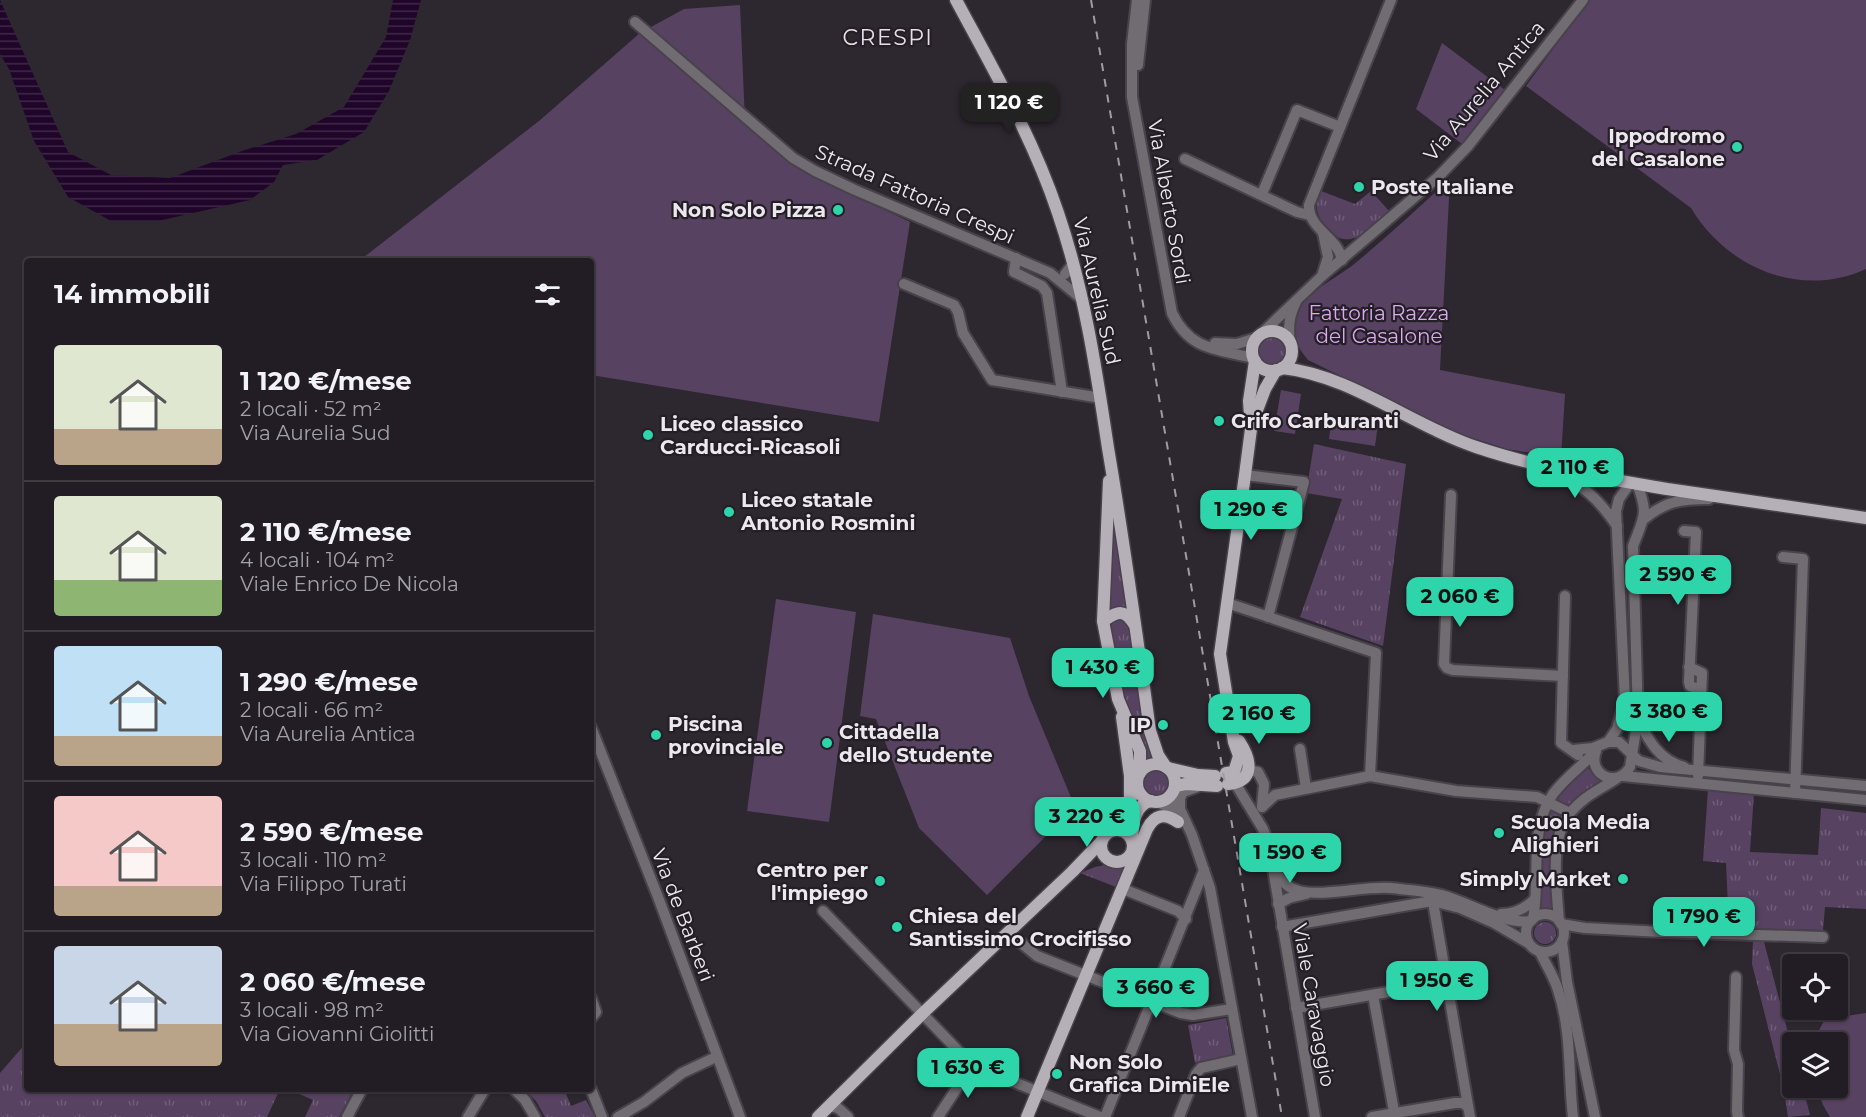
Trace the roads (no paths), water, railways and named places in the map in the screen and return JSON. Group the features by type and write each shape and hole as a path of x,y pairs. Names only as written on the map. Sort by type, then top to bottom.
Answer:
{"main road":[{"name":"Via Aurelia Sud","path":"956,0 1017,116 1057,210 1068,274 1078,280 1083,301 1109,450"},
{"path":"1259,336 1270,331 1279,332 1304,364 1323,377 1475,447 1539,465 1634,483 1866,518"},
{"name":"Via Aurelia Antica","path":"1251,429 1249,401 1254,360 1252,346 1259,336"},
{"name":"Via Aurelia Antica","path":"1226,779 1239,756 1232,729 1220,654 1251,429 1260,399 1279,369 1290,358 1291,346"},
{"path":"1254,360 1264,369 1279,369 1323,377"},
{"path":"1109,450 1102,621 1122,710 1130,799"},
{"path":"1109,450 1151,736 1158,755 1173,774 1173,790"},
{"path":"1102,621 1120,613 1130,617 1134,624"},
{"path":"818,1117 923,1013 1074,870 1125,812 1138,778 1141,759 1137,743 1122,710"},
{"name":"Via Aurelia Antica","path":"1232,729 1247,755 1248,770"},
{"path":"1138,778 1149,765 1158,764 1198,775 1226,779"},
{"path":"1123,888 1127,859 1133,848 1134,821 1138,809 1146,803 1167,798 1173,790 1186,784 1203,785 1245,777 1248,770"},
{"path":"1138,778 1141,795 1155,802"},
{"path":"1027,1117 1151,822 1165,815 1178,822"},
{"path":"1110,831 1120,830 1132,839"},
{"path":"1101,842 1102,852 1109,860"},
{"path":"1074,870 1093,862 1109,860 1120,862 1127,859"}],"street":[{"name":"Via Alberto Sordi","path":"1137,0 1132,44 1132,97 1172,313 1184,332 1198,344 1254,360"},
{"name":"Via Alberto Sordi","path":"1145,0 1139,45 1140,97 1178,311 1188,328 1204,340 1230,345 1259,336"},
{"path":"1309,216 1310,201 1391,0"},
{"name":"Via Aurelia Antica","path":"1259,336 1300,295 1438,177 1468,146 1583,0"},
{"name":"Strada Fattoria Crespi","path":"635,22 805,166 855,190 1050,273 1068,274"},
{"path":"1262,194 1297,110 1340,127"},
{"path":"1185,159 1309,216 1342,260"},
{"path":"1332,248 1354,250"},
{"path":"1322,276 1332,248"},
{"path":"1016,258 1014,272 1042,286 1047,292 1062,392"},
{"path":"1068,274 1083,301"},
{"path":"904,284 954,305 963,333 992,380 1101,398"},
{"name":"Via Aurelia Antica","path":"1291,346 1289,319 1300,295"},
{"path":"1539,465 1582,486 1595,498 1617,526"},
{"path":"1245,475 1304,482 1268,617"},
{"path":"1528,943 1526,932 1532,920 1535,899 1541,822 1549,802 1565,779 1590,762 1617,729 1625,700 1616,511 1619,499 1634,483 1645,508 1644,519 1633,546 1638,718 1630,767 1620,777 1584,799 1570,813 1562,827 1558,848 1557,897 1563,940 1563,960 1595,1117"},
{"path":"1451,495 1444,664 1447,669 1563,676"},
{"path":"1644,519 1657,508 1670,502 1730,498"},
{"path":"1684,531 1696,532 1689,667 1702,673 1698,777"},
{"path":"1784,557 1803,560 1795,793"},
{"path":"1565,596 1561,743 1590,762 1605,778 1698,777 1796,780 1866,786"},
{"path":"1227,603 1376,653 1370,776"},
{"path":"1638,718 1651,745 1661,755 1698,777"},
{"name":"Via de Barberi","path":"594,734 660,896 716,1057 740,1117"},
{"path":"1573,750 1585,750 1619,742 1639,761 1698,777 1795,793 1866,800"},
{"path":"1300,749 1306,788"},
{"path":"1248,770 1258,772 1264,784 1284,793"},
{"path":"1262,807 1270,797 1370,776 1456,791 1532,796 1570,813"},
{"name":"Viale Caravaggio","path":"1226,779 1263,828"},
{"name":"Viale Caravaggio","path":"1264,784 1263,828 1269,845 1315,1117"},
{"path":"1180,809 1180,798 1183,792 1188,788 1203,785"},
{"path":"1173,790 1173,801 1180,809 1204,870 1218,929 1252,1117"},
{"path":"1155,802 1167,807 1199,855"},
{"path":"1273,868 1289,887 1299,891 1386,888 1466,903 1514,921 1532,920 1538,916 1549,915 1560,923 1585,928 1823,937"},
{"path":"1105,1117 1204,870"},
{"path":"1123,888 1181,912 1186,919"},
{"path":"1278,904 1289,898 1314,892"},
{"path":"1432,897 1469,1112"},
{"path":"1282,927 1432,897 1494,923 1528,943 1540,952 1554,978 1564,1012 1571,1061 1573,1117"},
{"path":"1495,914 1511,914 1527,907 1535,899"},
{"path":"823,911 972,1065 1100,1117"},
{"path":"1540,952 1556,949 1563,940 1585,928"},
{"path":"1009,933 1034,954 1152,1002 1193,1016 1232,1009"},
{"path":"1736,977 1734,1050 1738,1064 1738,1117"},
{"path":"1296,1008 1446,982"},
{"path":"1373,995 1394,1115"},
{"path":"618,1117 653,1096 682,1073 716,1057"},
{"path":"1179,1117 1196,1074 1201,1068 1241,1059"},
{"path":"938,1117 972,1065"},
{"path":"347,1117 360,1092"},
{"path":"468,1117 483,1092"},
{"path":"517,1092 525,1100 535,1117"},
{"path":"592,1092 602,1117"},
{"path":"1372,1117 1455,1103 1463,1103 1469,1112"},
{"path":"829,1106 838,1108 848,1117"}],"railway":[{"path":"1091,0 1282,1117"}],"place":[{"name":"Ippodromo del Casalone","path":"1737,147"},
{"name":"Poste Italiane","path":"1359,187"},
{"name":"Non Solo Pizza","path":"838,210"},
{"name":"Grifo Carburanti","path":"1219,421"},
{"name":"Liceo classico Carducci-Ricasoli","path":"648,435"},
{"name":"Liceo statale Antonio Rosmini","path":"729,512"},
{"name":"IP","path":"1163,725"},
{"name":"Piscina provinciale","path":"656,735"},
{"name":"Cittadella dello Studente","path":"827,743"},
{"name":"Scuola Media Alighieri","path":"1499,833"},
{"name":"Simply Market","path":"1623,879"},
{"name":"Centro per l'impiego","path":"880,881"},
{"name":"Chiesa del Santissimo Crocifisso","path":"897,927"},
{"name":"Non Solo Grafica DimiEle","path":"1057,1074"}],"district":[{"name":"CRESPI","path":"888,37"}],"park label":[{"name":"Fattoria Razza del Casalone","path":"1379,324"}]}
